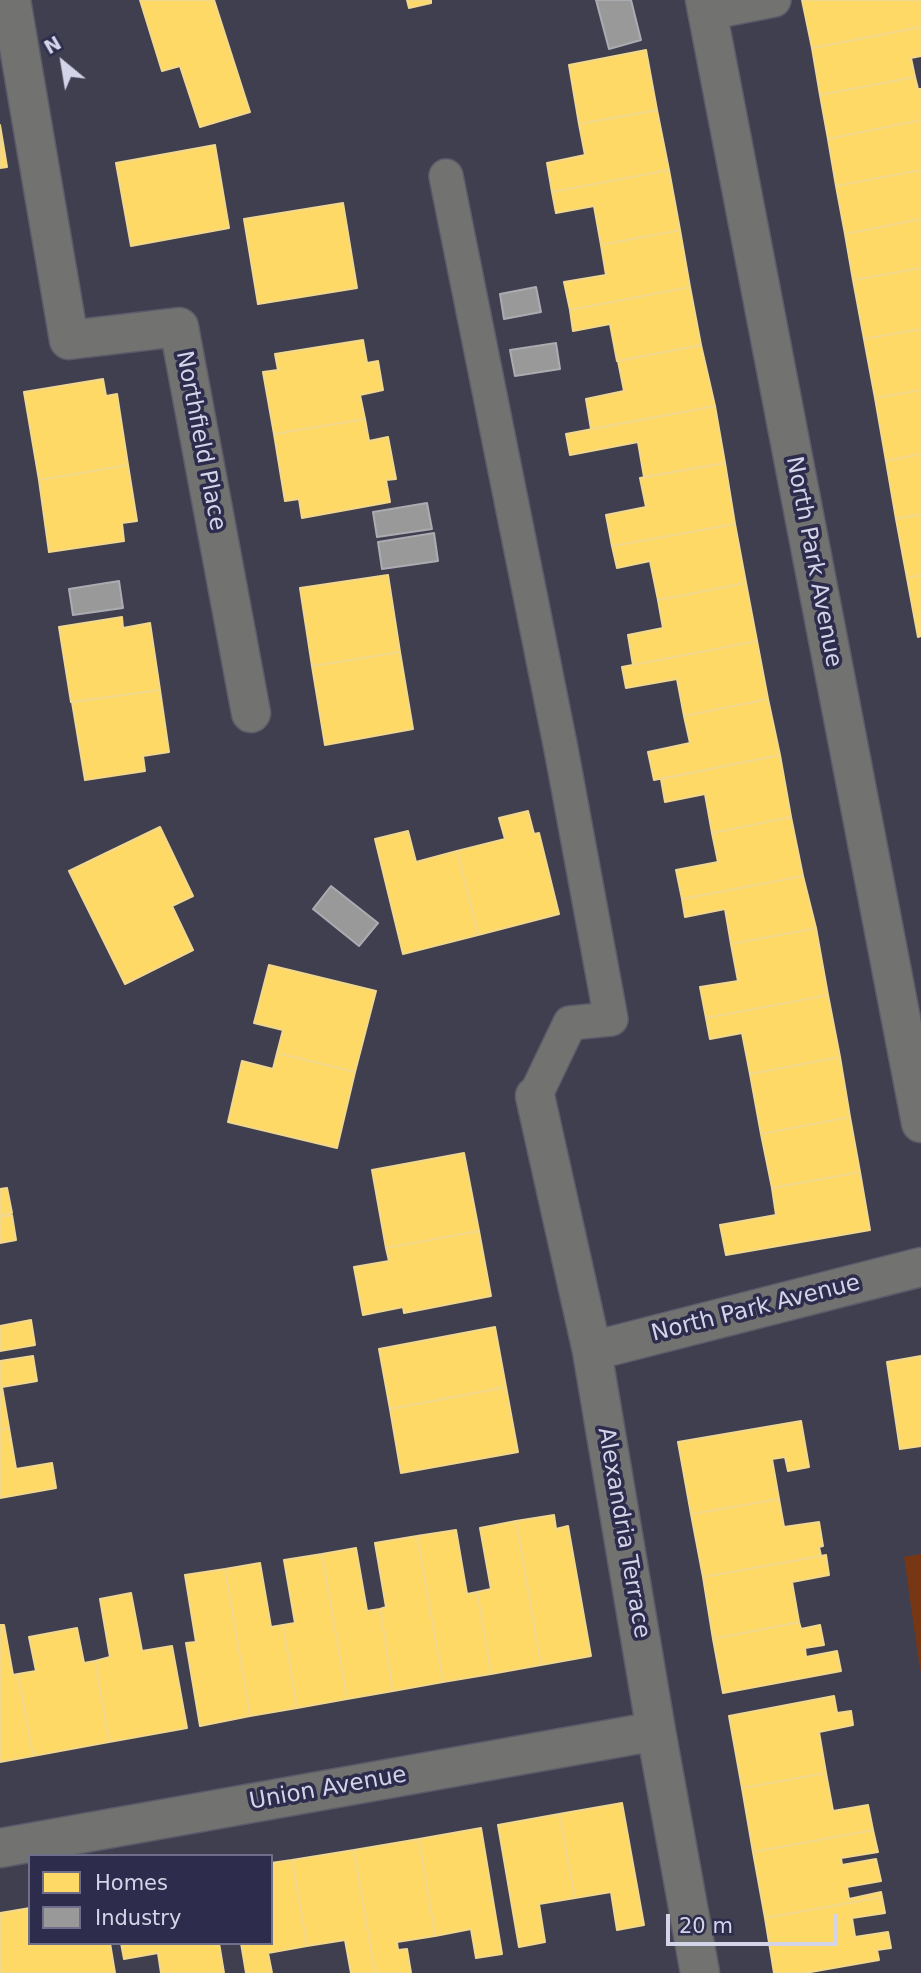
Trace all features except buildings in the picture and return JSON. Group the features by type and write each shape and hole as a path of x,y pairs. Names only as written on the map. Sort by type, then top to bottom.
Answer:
{"street":[{"name":"Northfield Place","path":"11,0 69,340 179,327 251,713"},
{"name":"North Park Avenue","path":"707,6 921,1123"},
{"name":"Alexandria Terrace","path":"535,1096 592,1350 656,1731 701,1973"},
{"name":"North Park Avenue","path":"592,1350 921,1267"},
{"name":"Union Avenue","path":"0,1848 656,1731"}],"lane":[{"path":"707,6 774,0"},
{"path":"446,176 561,748 611,1018 570,1023 535,1096"}],"shaded area":[{"path":"921,1554 921,1670 920,1670 904,1557"}]}
